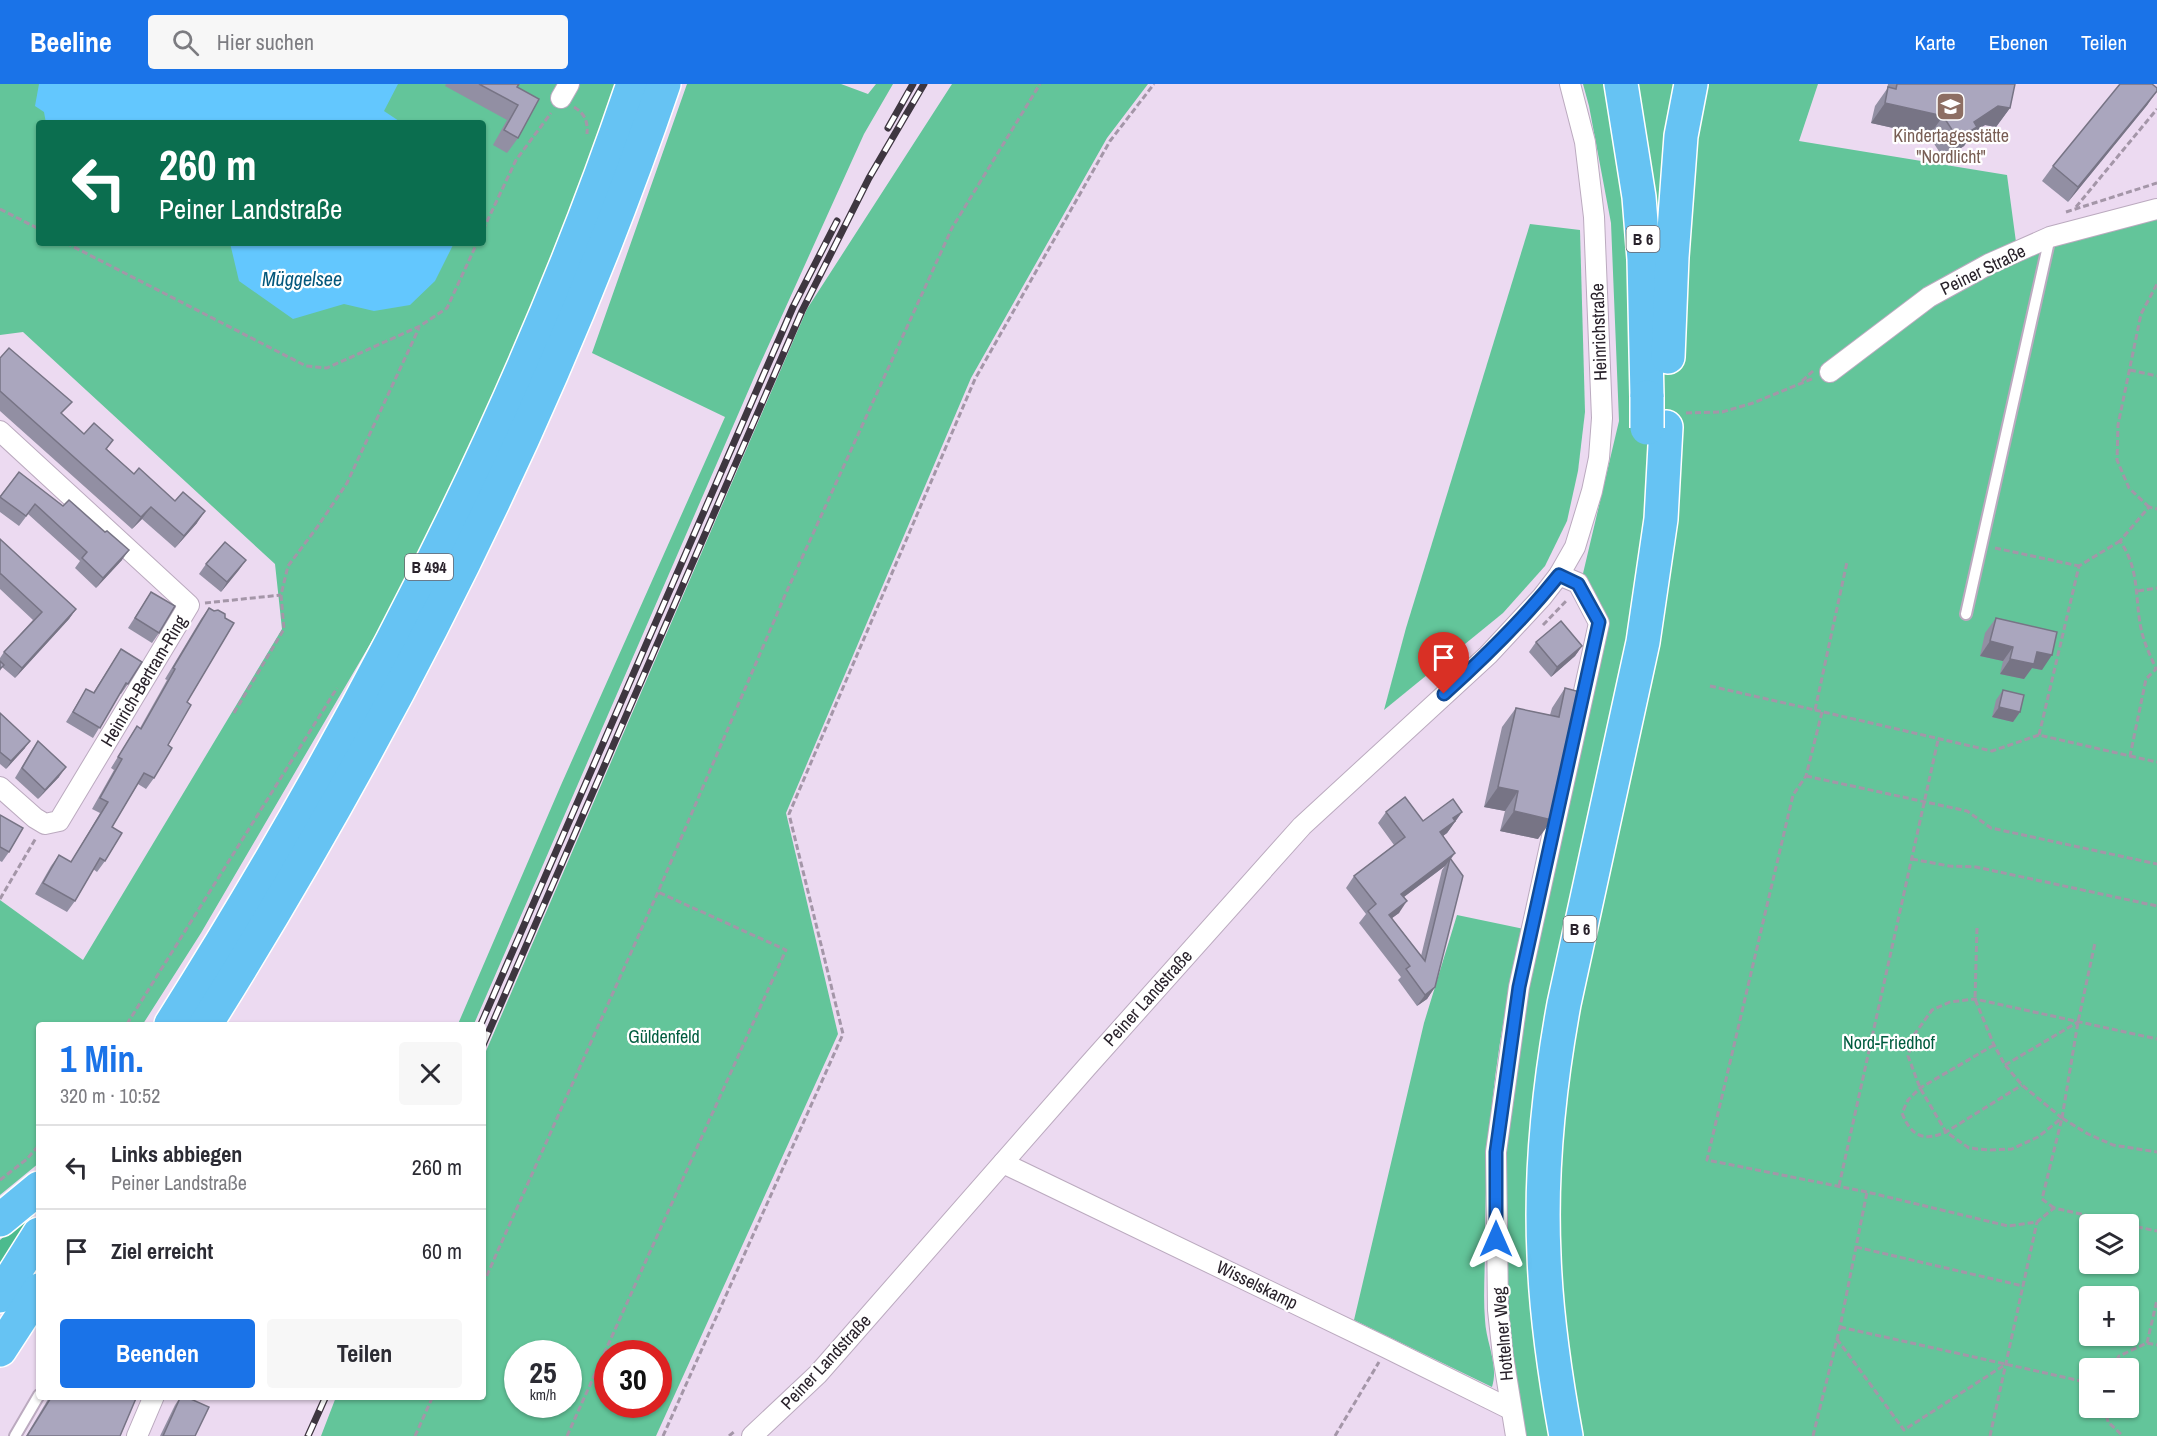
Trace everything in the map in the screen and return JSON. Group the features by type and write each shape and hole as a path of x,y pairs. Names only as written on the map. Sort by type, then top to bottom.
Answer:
{"highway":[{"name":"B 494","path":"172,1022 254,890 323,767 442,540 515,386 575,244 633,84"},
{"name":"B 494","path":"207,1022 349,784 471,552 545,394 604,250 664,84"},
{"name":"B 6","path":"1566,1436 1551,1347 1544,1254 1544,1196 1550,1098 1555,1053 1573,961 1643,642 1661,519 1657,412 1647,321 1642,228 1638,187 1621,84"},
{"name":"B 6","path":"1545,1436 1531,1348 1523,1254 1523,1195 1530,1094 1544,1002 1623,641 1669,321 1658,184 1641,84"},
{"path":"1669,321 1681,136 1691,84"},
{"path":"0,1221 36,1191"},
{"path":"0,1296 36,1239"},
{"path":"0,1350 36,1295"}],"street":[{"name":"Heinrichstraße","path":"1559,575 1575,547 1592,490 1599,458 1602,418 1594,217 1585,142 1570,84"},
{"name":"Peiner Straße","path":"1830,372 1929,297 1989,264 2050,237 2157,209"},
{"name":"Heinrich-Bertram-Ring","path":"0,431 189,605 60,821 45,824"},
{"name":"Peiner Landstraße","path":"752,1436 818,1374 1302,826 1414,720 1488,655 1559,575"},
{"name":"Hottelner Weg","path":"1516,1436 1510,1409 1498,1310 1496,1152 1519,987 1599,622 1578,584 1559,575"},
{"path":"0,787 34,818 45,824"},
{"name":"Wisselskamp","path":"1003,1163 1510,1409"},
{"path":"137,1436 152,1400"}],"lane":[{"path":"1966,614 2050,237"},
{"path":"15,1436 36,1400"}],"path":[{"path":"486,1277 658,892 786,593 952,228 1040,84"},
{"path":"663,1436 843,1034 789,814 975,380 1110,141 1154,84"},
{"path":"486,224 516,160 565,91 584,114 587,136"},
{"path":"2074,209 2157,110"},
{"path":"0,209 36,227"},
{"path":"72,246 306,366 327,368 420,326 447,308 476,246"},
{"path":"2157,284 2141,314 2118,425 2117,460 2129,488 2149,507 2157,509"},
{"path":"234,713 284,629 281,595 288,566 347,483 420,326"},
{"path":"2130,370 2157,376"},
{"path":"1983,544 2079,566 2120,541 2149,507"},
{"path":"2120,541 2130,555 2142,633 2157,669 2146,679 2130,756"},
{"path":"1815,711 1847,562"},
{"path":"2039,735 2079,566"},
{"path":"2137,591 2157,588"},
{"path":"189,605 281,595"},
{"path":"128,1022 341,681"},
{"path":"1710,686 1992,751 2039,735 2157,762"},
{"path":"1822,712 1806,776 1793,795 1707,1160 1867,1192 2008,1226 2037,1222 2054,1208"},
{"path":"1839,1186 1938,740"},
{"path":"1806,776 1967,811 1991,828 2157,864"},
{"path":"0,899 45,824"},
{"path":"1912,859 1949,866 1976,867 2157,906"},
{"path":"567,1436 786,950 658,892"},
{"path":"1977,928 1975,999 1994,1045 2022,1085 2062,1118 2088,1134 2113,1145 2157,1152"},
{"path":"2081,1214 2054,1208 2042,1199 2062,1118 2078,1022 2096,943"},
{"path":"2062,1118 2038,1137 2012,1149 1969,1148 1946,1131 1920,1088 1908,1056 1914,1035 1932,1010 1950,1002 1975,999 2157,1039"},
{"path":"2006,1065 2078,1022"},
{"path":"1994,1045 1920,1088 1908,1100 1902,1113 1907,1127 1918,1135 1932,1138 2022,1085"},
{"path":"0,1180 27,1159 36,1148"},
{"path":"1813,1436 1840,1327 1867,1192"},
{"path":"1990,1436 2037,1222"},
{"path":"2139,1227 2157,1231"},
{"path":"1856,1247 2023,1286"},
{"path":"2147,1343 2157,1300"},
{"path":"1840,1327 2079,1381"},
{"path":"1837,1338 1904,1430 2006,1364"},
{"path":"2118,1358 2147,1343 2157,1345"},
{"path":"1335,1436 1387,1348"},
{"path":"415,1436 431,1400"},
{"path":"2107,1418 2108,1422 2122,1436"}],"green space":[{"path":"0,84 620,84 537,307 407,581 201,933 144,1022 36,1022 36,1165 0,1195 0,900 83,960 282,629 275,564 23,332 0,335"},
{"path":"687,84 841,84 868,94 876,84 893,84 864,134 756,373 475,1022 459,1022 561,785 725,417 592,353"},
{"name":"Güldenfeld","path":"952,84 1148,84 1107,138 971,378 786,813 838,1034 672,1401 672,1340 594,1340 594,1418 664,1418 656,1436 321,1436 335,1400 486,1400 486,1051 807,309"},
{"name":"Nord-Friedhof","path":"1583,84 1818,84 1799,141 2007,175 2018,257 2052,241 2157,215 2157,1436 1524,1436 1505,1308 1501,1194 1524,988 1604,621 1581,582 1619,421 1611,223"},
{"path":"1530,224 1580,230 1585,412 1578,471 1567,521 1545,566 1503,613 1384,710 1406,628"},
{"path":"1457,915 1524,929 1499,1047 1487,1167 1484,1302 1486,1329 1494,1370 1492,1387 1354,1320 1424,1023"},
{"path":"36,1210 0,1271 0,1240"}],"water":[{"path":"39,84 398,84 384,111 398,120 45,120 44,112 35,106"},
{"name":"Müggelsee","path":"231,246 452,246 435,281 410,305 374,311 344,304 293,319 239,281"}],"building":[{"path":"479,84 519,84 517,87 539,99 518,138 504,130 518,105"},
{"path":"1897,84 2015,84 2010,108 1998,106 1974,122 1977,127 1958,139 1943,116 1885,103 1888,87 1896,89"},
{"path":"2120,84 2152,84 2157,91 2078,187 2053,166"},
{"path":"9,348 72,402 61,413 84,434 94,423 113,440 106,449 134,474 139,468 175,501 183,492 205,511 184,536 151,507 141,517 0,391 0,358"},
{"path":"19,472 63,506 69,500 129,550 103,578 82,558 87,552 35,504 26,516 0,497"},
{"path":"0,539 76,609 22,668 4,652 42,612 0,574"},
{"path":"225,542 246,560 227,582 206,564"},
{"path":"151,592 175,606 159,633 135,618"},
{"path":"209,608 225,614 225,618 234,623 187,702 191,705 168,745 172,748 154,778 144,773 112,827 122,833 105,861 100,858 75,901 43,883 59,855 71,862 108,802 100,798 122,759 118,757 137,726 141,729 175,669 173,668"},
{"path":"1996,618 2057,632 2052,655 2037,652 2034,664 2010,659 2013,647 1990,641"},
{"path":"1561,621 1582,646 1557,667 1536,642"},
{"path":"121,649 142,662 128,684 126,683 100,728 73,712 86,689 94,693"},
{"path":"1565,688 1580,692 1552,820 1514,811 1518,791 1498,787 1516,708 1559,717"},
{"path":"2003,690 2024,695 2020,712 1999,707"},
{"path":"0,713 30,741 11,761 0,752"},
{"path":"38,741 66,767 45,790 22,768"},
{"path":"1405,797 1423,821 1453,799 1462,812 1453,818 1455,821 1440,832 1455,853 1401,894 1407,901 1389,915 1425,961 1450,858 1463,876 1435,987 1425,995 1406,969 1410,966 1368,911 1376,904 1354,876 1405,837 1386,812"},
{"path":"0,815 23,828 9,852 0,847"},
{"path":"50,1400 135,1400 120,1436 27,1436"},
{"path":"179,1400 193,1400 209,1407 195,1436 163,1436"}],"railway":[{"path":"888,128 913,84"},
{"path":"486,1038 802,311 869,178 924,84"},
{"path":"482,1022 793,307 837,221"},
{"path":"308,1436 324,1400"}],"place":[{"name":"Kindertagesstätte \"Nordlicht\"","path":"1951,107"}],"route":[{"path":"1444,694 1488,655 1542,597 1559,575 1578,584 1599,622 1519,987 1496,1152 1496,1239"}]}
